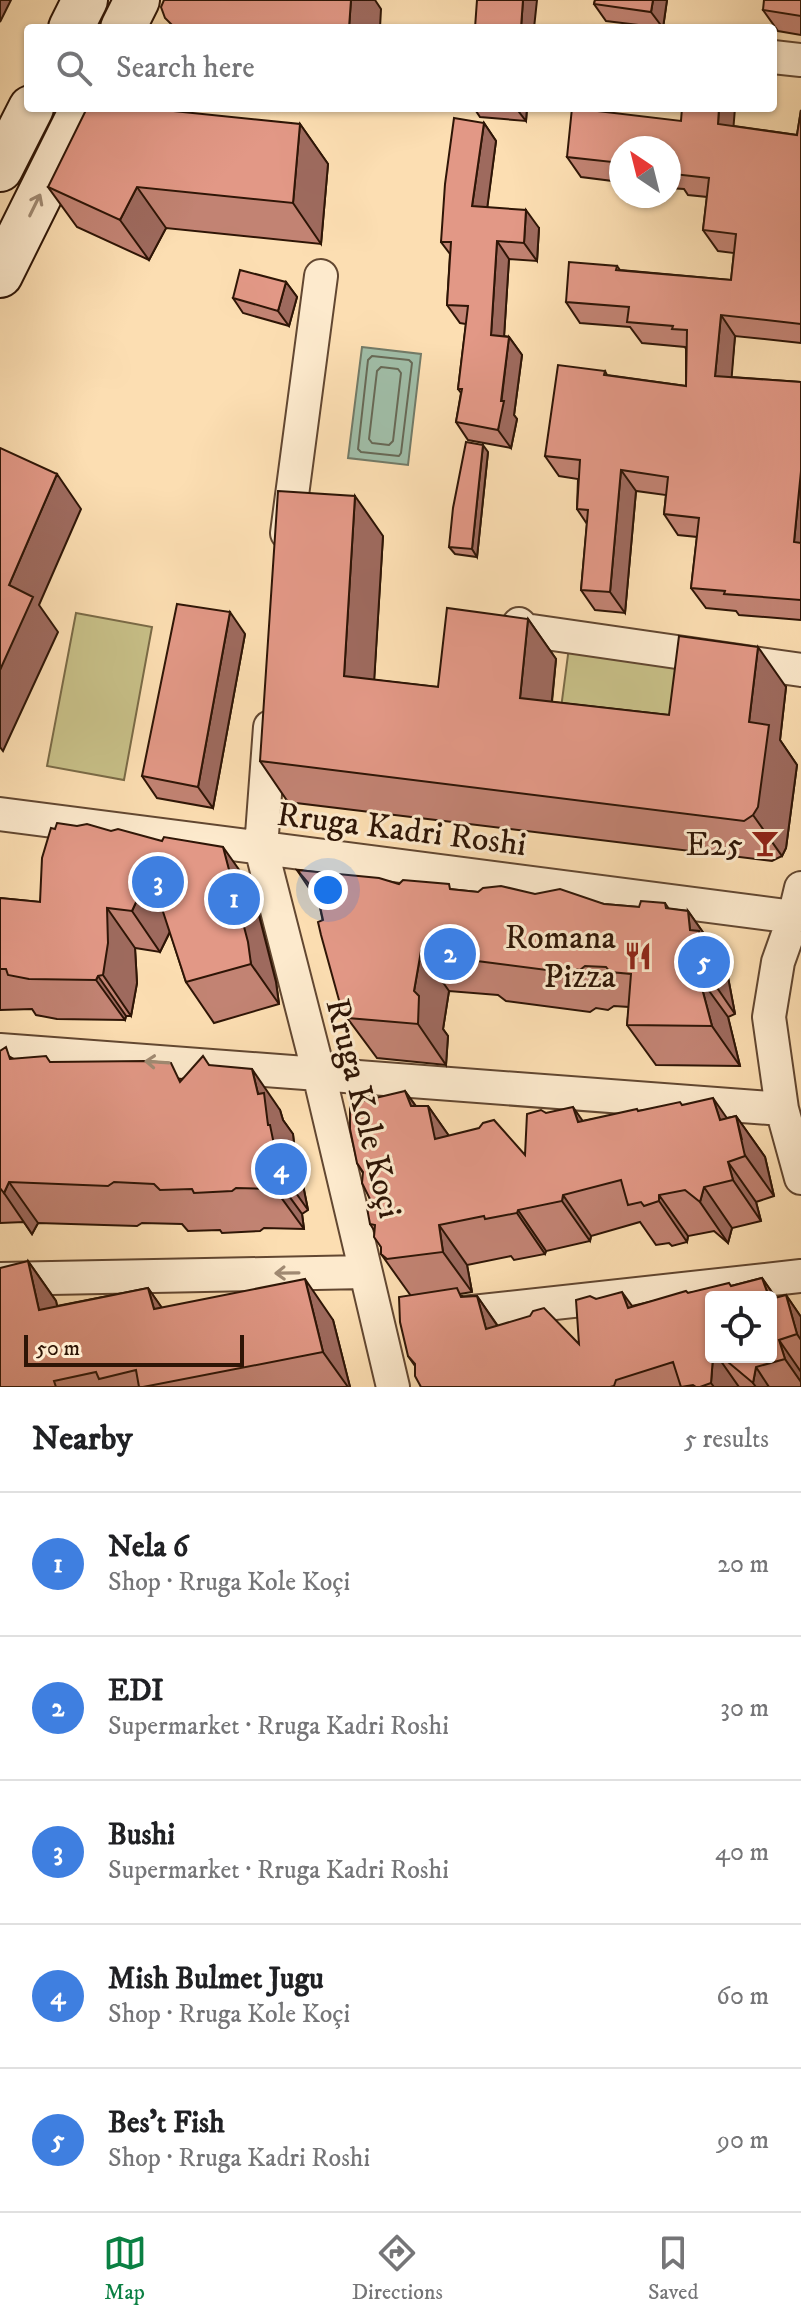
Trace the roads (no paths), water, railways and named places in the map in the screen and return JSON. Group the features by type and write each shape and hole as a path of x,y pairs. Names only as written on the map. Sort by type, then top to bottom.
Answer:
{"main road":[{"path":"73,24 85,0"},
{"path":"125,24 137,0"},
{"path":"0,169 29,112"},
{"path":"0,275 81,112"}],"street":[{"path":"777,57 801,60"},
{"path":"285,557 321,276"},
{"path":"519,624 525,630 801,670"},
{"name":"Rruga Kole Koçi","path":"273,693 261,848 319,1074 365,1272 401,1321 393,1387"},
{"name":"Rruga Kadri Roshi","path":"0,814 261,848 798,903"},
{"path":"798,903 778,962 769,1017 782,1109 801,1178"},
{"path":"0,1050 782,1109"},
{"path":"0,1279 365,1272"},
{"path":"401,1321 801,1276"}],"water":[{"path":"362,347 421,354 408,465 348,458"}],"place":[{"name":"E25","path":"765,843"},
{"name":"Bushi","path":"158,882"},
{"name":"Nela 6","path":"234,899"},
{"name":"EDI","path":"450,954"},
{"name":"Romana Pizza","path":"638,956"},
{"name":"Bes't Fish","path":"704,962"},
{"name":"Mish Bulmet Jugu","path":"281,1169"}]}
